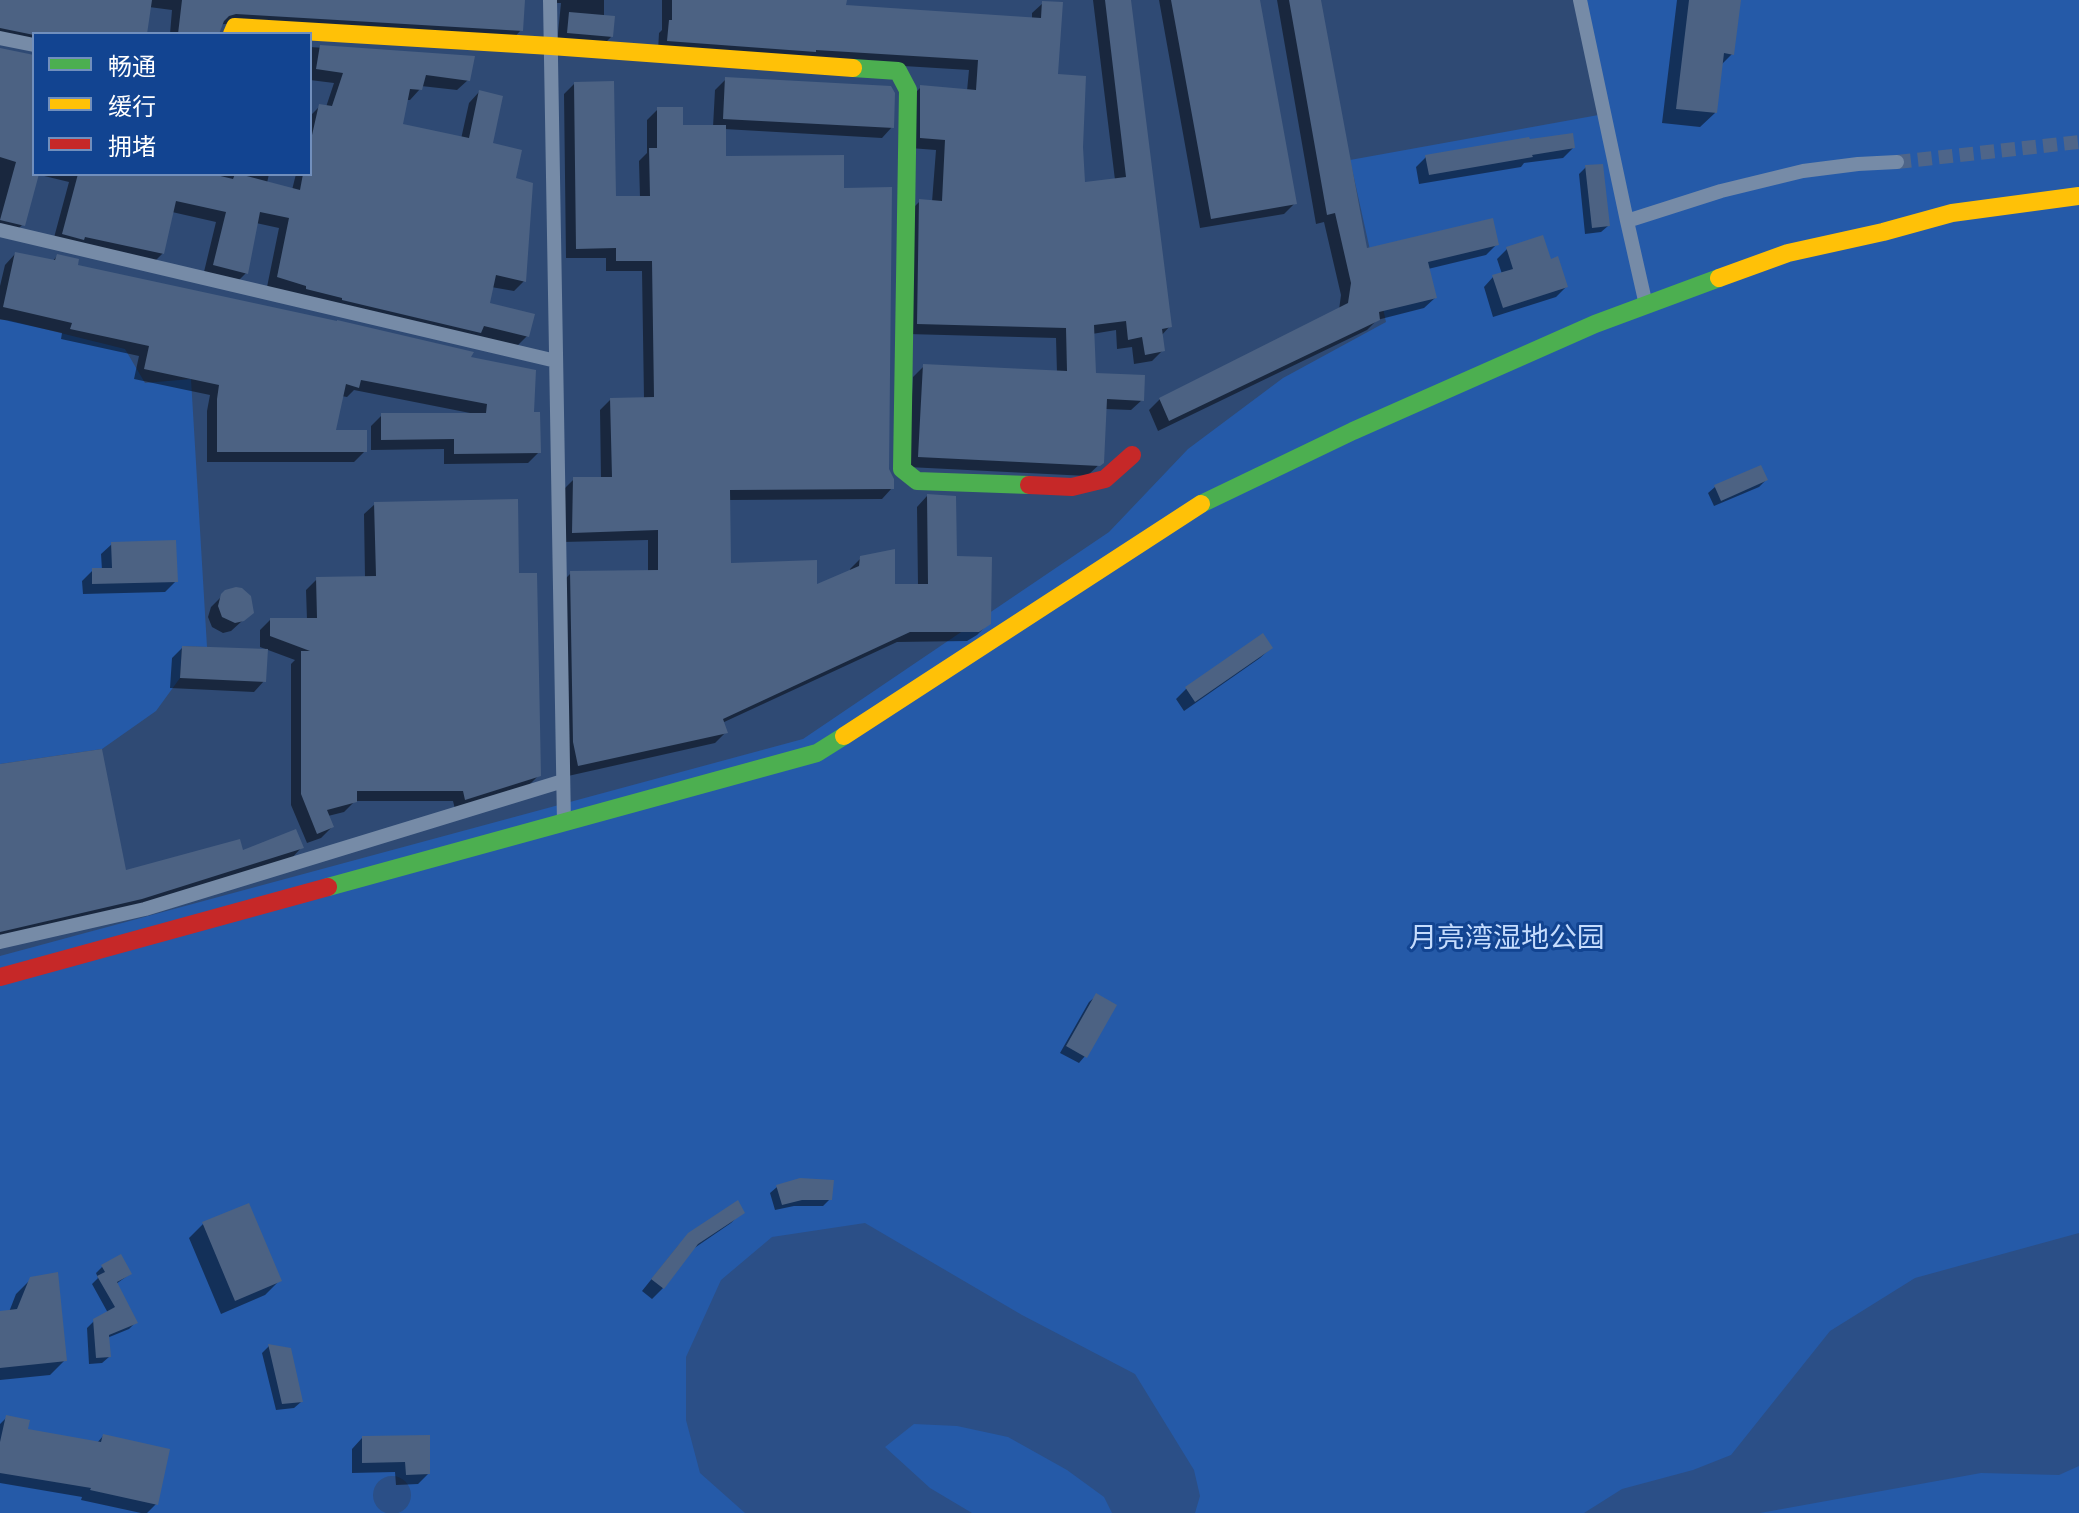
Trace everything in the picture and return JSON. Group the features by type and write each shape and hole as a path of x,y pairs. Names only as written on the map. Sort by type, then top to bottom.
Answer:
{"street":[{"path":"550,0 564,823"},
{"path":"1580,0 1646,305"},
{"path":"233,32 235,27 898,71 908,90 902,469 917,481 1072,487 1105,479 1132,455"},
{"path":"0,38 32,45"},
{"path":"1627,221 1721,191 1803,171 1897,162"},
{"path":"0,977 817,753 1191,509 1353,431 1595,324 1788,253 1952,213 2079,196"},
{"path":"0,230 556,361"},
{"path":"0,942 145,909 563,781"}],"green space":[{"name":"月亮湾湿地公园","path":"1580,0 2079,0 2079,1513 0,1513 0,956 803,739 1109,532 1188,449 1283,378 1386,322 1350,160 1604,114"},
{"path":"0,320 125,349 145,383 191,379 207,647 182,646 180,678 156,711 102,749 0,764"}],"shaded area":[{"path":"865,1223 1022,1315 1135,1374 1194,1470 1200,1496 1195,1513 1112,1513 1104,1497 1067,1470 1008,1437 957,1426 914,1424 885,1447 930,1488 972,1513 745,1513 700,1473 686,1420 686,1357 721,1280 772,1237"},
{"path":"2079,1233 2079,1466 2059,1475 1981,1473 1760,1513 1584,1513 1622,1489 1693,1470 1731,1455 1830,1331 1915,1278"},
{"path":"392,1476 406,1481 411,1495 406,1509 392,1514 378,1509 373,1495 378,1481"}],"building":[{"path":"0,0 152,0 147,32 32,32 32,35 0,28"},
{"path":"182,0 525,0 523,31 236,14 224,21 220,32 178,32"},
{"path":"672,0 847,0 846,5 1041,18 1042,1 1063,2 1058,74 1086,76 1085,182 1126,177 1105,0 1131,0 1172,327 1162,329 1165,351 1145,355 1142,337 1128,340 1126,321 1094,325 1096,373 1145,375 1144,401 1107,399 1104,463 1100,466 918,457 923,364 1067,371 1066,328 917,324 919,199 942,201 945,140 920,138 920,85 976,90 978,60 667,41 669,20 672,20"},
{"path":"1171,0 1260,0 1297,204 1211,219"},
{"path":"1289,0 1321,0 1367,248 1493,218 1499,245 1428,262 1437,298 1379,312 1380,320 1169,421 1159,398 1348,303 1351,283 1335,213 1327,215"},
{"path":"1689,0 1741,0 1734,55 1724,53 1717,113 1676,109"},
{"path":"569,12 615,16 613,37 567,33"},
{"path":"320,45 475,56 470,81 426,75 422,90 410,89 403,124 469,138 479,90 503,96 493,143 522,150 516,178 533,183 526,282 496,275 490,303 535,314 529,337 484,326 481,333 342,300 277,277 289,218 260,212 248,274 213,265 226,212 176,201 164,254 62,234 77,176 220,176 233,179 234,176 247,176 300,190 303,176 312,176 312,135 319,104 332,106 343,73 316,69"},
{"path":"0,48 32,55 32,176 38,176 25,226 0,220 16,162 0,157"},
{"path":"725,77 891,86 895,93 894,128 723,119"},
{"path":"614,81 616,196 650,196 649,148 657,148 657,107 683,107 683,125 726,125 726,156 844,155 844,188 892,187 889,469 894,479 894,489 730,490 731,563 817,560 817,584 859,566 860,556 895,549 895,584 928,584 927,494 956,496 957,556 992,557 991,624 979,632 910,632 723,719 728,733 578,766 573,742 570,571 658,570 658,530 572,533 573,477 612,477 610,398 654,397 652,261 616,261 616,248 576,249 574,82"},
{"path":"1573,133 1575,148 1429,175 1425,155 1529,137"},
{"path":"1603,164 1610,226 1592,228 1585,165"},
{"path":"1543,235 1551,259 1558,256 1568,287 1503,308 1492,275 1513,269 1506,247"},
{"path":"15,252 55,260 57,254 79,259 78,265 337,320 474,352 471,357 536,370 534,412 540,412 541,453 454,454 454,439 381,440 381,413 486,413 487,404 361,380 359,388 346,384 336,430 367,430 367,452 217,452 219,385 144,369 149,346 70,329 72,323 3,307"},
{"path":"1761,465 1768,480 1721,501 1714,485"},
{"path":"518,499 519,573 537,573 541,776 465,800 463,791 357,791 357,802 327,810 334,827 317,834 301,794 301,651 310,651 270,636 270,618 317,618 316,577 376,576 374,502"},
{"path":"176,540 178,582 92,584 92,568 112,568 111,542"},
{"path":"236,587 251,596 254,613 244,621 235,623 222,617 218,606 221,594"},
{"path":"1263,633 1273,648 1195,702 1185,687"},
{"path":"182,646 268,649 266,682 180,678"},
{"path":"102,749 126,870 240,839 243,850 296,829 304,848 142,899 0,932 0,764"},
{"path":"1096,993 1117,1005 1087,1058 1066,1046"},
{"path":"800,1178 834,1180 832,1200 802,1200 782,1205 776,1185"},
{"path":"738,1200 745,1213 698,1244 664,1289 651,1279 688,1233"},
{"path":"249,1203 282,1281 235,1301 202,1222"},
{"path":"121,1254 132,1274 117,1282 138,1323 109,1335 111,1357 96,1358 93,1319 115,1307 97,1276 105,1272 101,1265"},
{"path":"58,1272 67,1361 0,1368 0,1311 17,1309 30,1277"},
{"path":"268,1344 291,1348 303,1402 282,1404"},
{"path":"6,1415 30,1420 28,1429 101,1442 103,1434 170,1449 158,1505 91,1488 0,1473 0,1442"},
{"path":"430,1435 430,1474 406,1475 405,1462 362,1463 362,1436"}],"tunnel":[{"path":"1897,162 2079,142"}],"traffic: fast":[{"path":"853,68 898,71 908,90 902,469 917,481 1029,485"},
{"path":"1201,504 1353,431 1595,324 1719,278"},
{"path":"328,887 817,753 844,736"}],"traffic: slow":[{"path":"233,32 235,27 853,68"},
{"path":"1719,278 1788,253 1952,213 2079,196"},
{"path":"844,736 1201,504"}],"traffic: jam":[{"path":"1029,485 1072,487 1105,479 1132,455"},
{"path":"0,977 328,887"}]}
